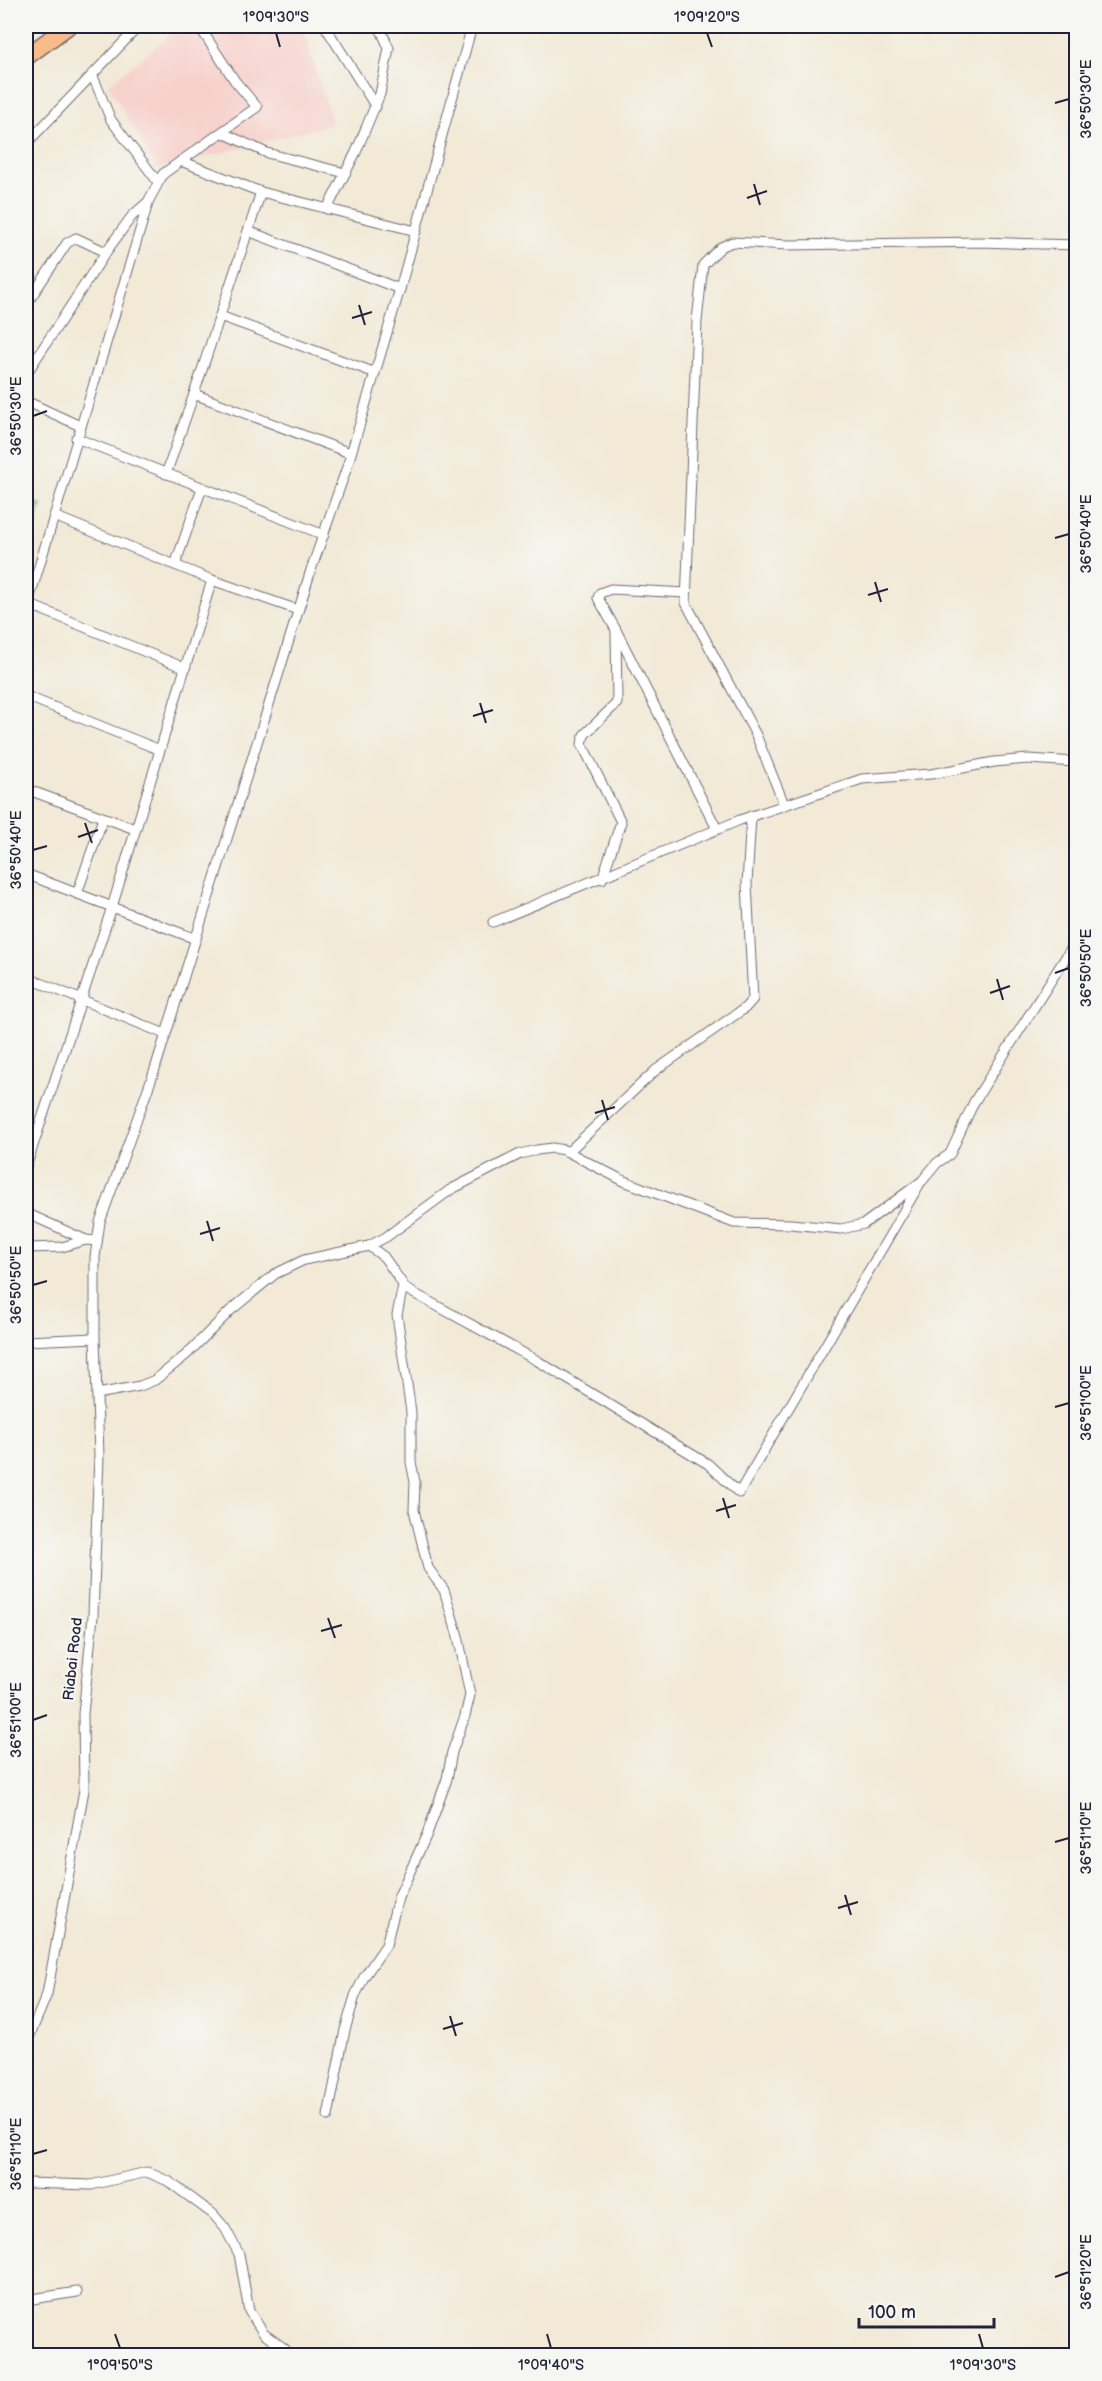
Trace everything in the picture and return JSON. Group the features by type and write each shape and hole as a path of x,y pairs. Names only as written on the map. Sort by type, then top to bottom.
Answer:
{"highway":[{"path":"26,57 68,26"}],"street":[{"path":"26,144 139,26"},
{"path":"185,668 27,607 149,200 163,174 257,107 235,81 199,26"},
{"path":"325,26 376,107"},
{"path":"327,209 376,107 389,48 379,26"},
{"name":"Riabai Road","path":"26,2045 47,1994 84,1790 83,1714 93,1616 99,1456 91,1241 165,1034 298,610 350,453 400,289 471,26"},
{"path":"92,74 111,120 158,182"},
{"path":"223,133 267,153 345,173"},
{"path":"181,161 261,192 416,231"},
{"path":"166,474 261,192"},
{"path":"26,374 106,252 132,216 149,200"},
{"path":"248,231 400,289"},
{"path":"26,305 72,240 85,241 106,252"},
{"path":"784,804 756,735 689,609 686,592 698,304 703,265 721,247 732,242 789,245 981,242 1077,245"},
{"path":"220,316 374,372"},
{"path":"194,394 350,453"},
{"path":"26,401 80,426"},
{"path":"76,438 324,535"},
{"path":"175,565 202,488"},
{"path":"54,516 175,565 298,610"},
{"path":"26,1167 112,907 212,579"},
{"path":"686,592 604,590 598,598 717,829"},
{"path":"602,879 621,822 582,740 617,703 616,630"},
{"path":"26,696 160,750"},
{"path":"492,922 602,879 717,829 862,779 931,774 984,763 1022,760 1077,762"},
{"path":"26,789 135,829"},
{"path":"568,1152 656,1070 745,1008 753,999 747,884 751,816"},
{"path":"77,894 103,818"},
{"path":"26,874 195,939"},
{"path":"369,1246 384,1257 403,1285 423,1300 532,1358 708,1464 739,1493 922,1181 936,1163 950,1154 974,1102 1077,941"},
{"path":"26,977 165,1034"},
{"path":"97,1394 140,1386 155,1380 186,1355 230,1311 275,1274 304,1260 369,1246 386,1237 450,1190 520,1154 552,1148 568,1152 624,1181 742,1225 791,1224 841,1229 864,1224 922,1181"},
{"path":"26,1213 91,1241"},
{"path":"26,1248 62,1247 91,1241"},
{"path":"328,2116 345,2030 355,1996 364,1977 386,1945 398,1898 427,1834 447,1779 452,1752 470,1695 458,1636 444,1590 428,1568 414,1510 415,1482 411,1462 411,1412 398,1315 403,1285"},
{"path":"26,1341 95,1338"},
{"path":"26,2183 91,2185 147,2172 168,2181 213,2214 225,2228 239,2254 249,2311 264,2334 285,2349"},
{"path":"26,2300 77,2292"}],"shaded area":[{"path":"181,26 302,26 333,124 158,169 108,85"}],"green space":[{"path":"26,500 41,505 26,559"}]}
